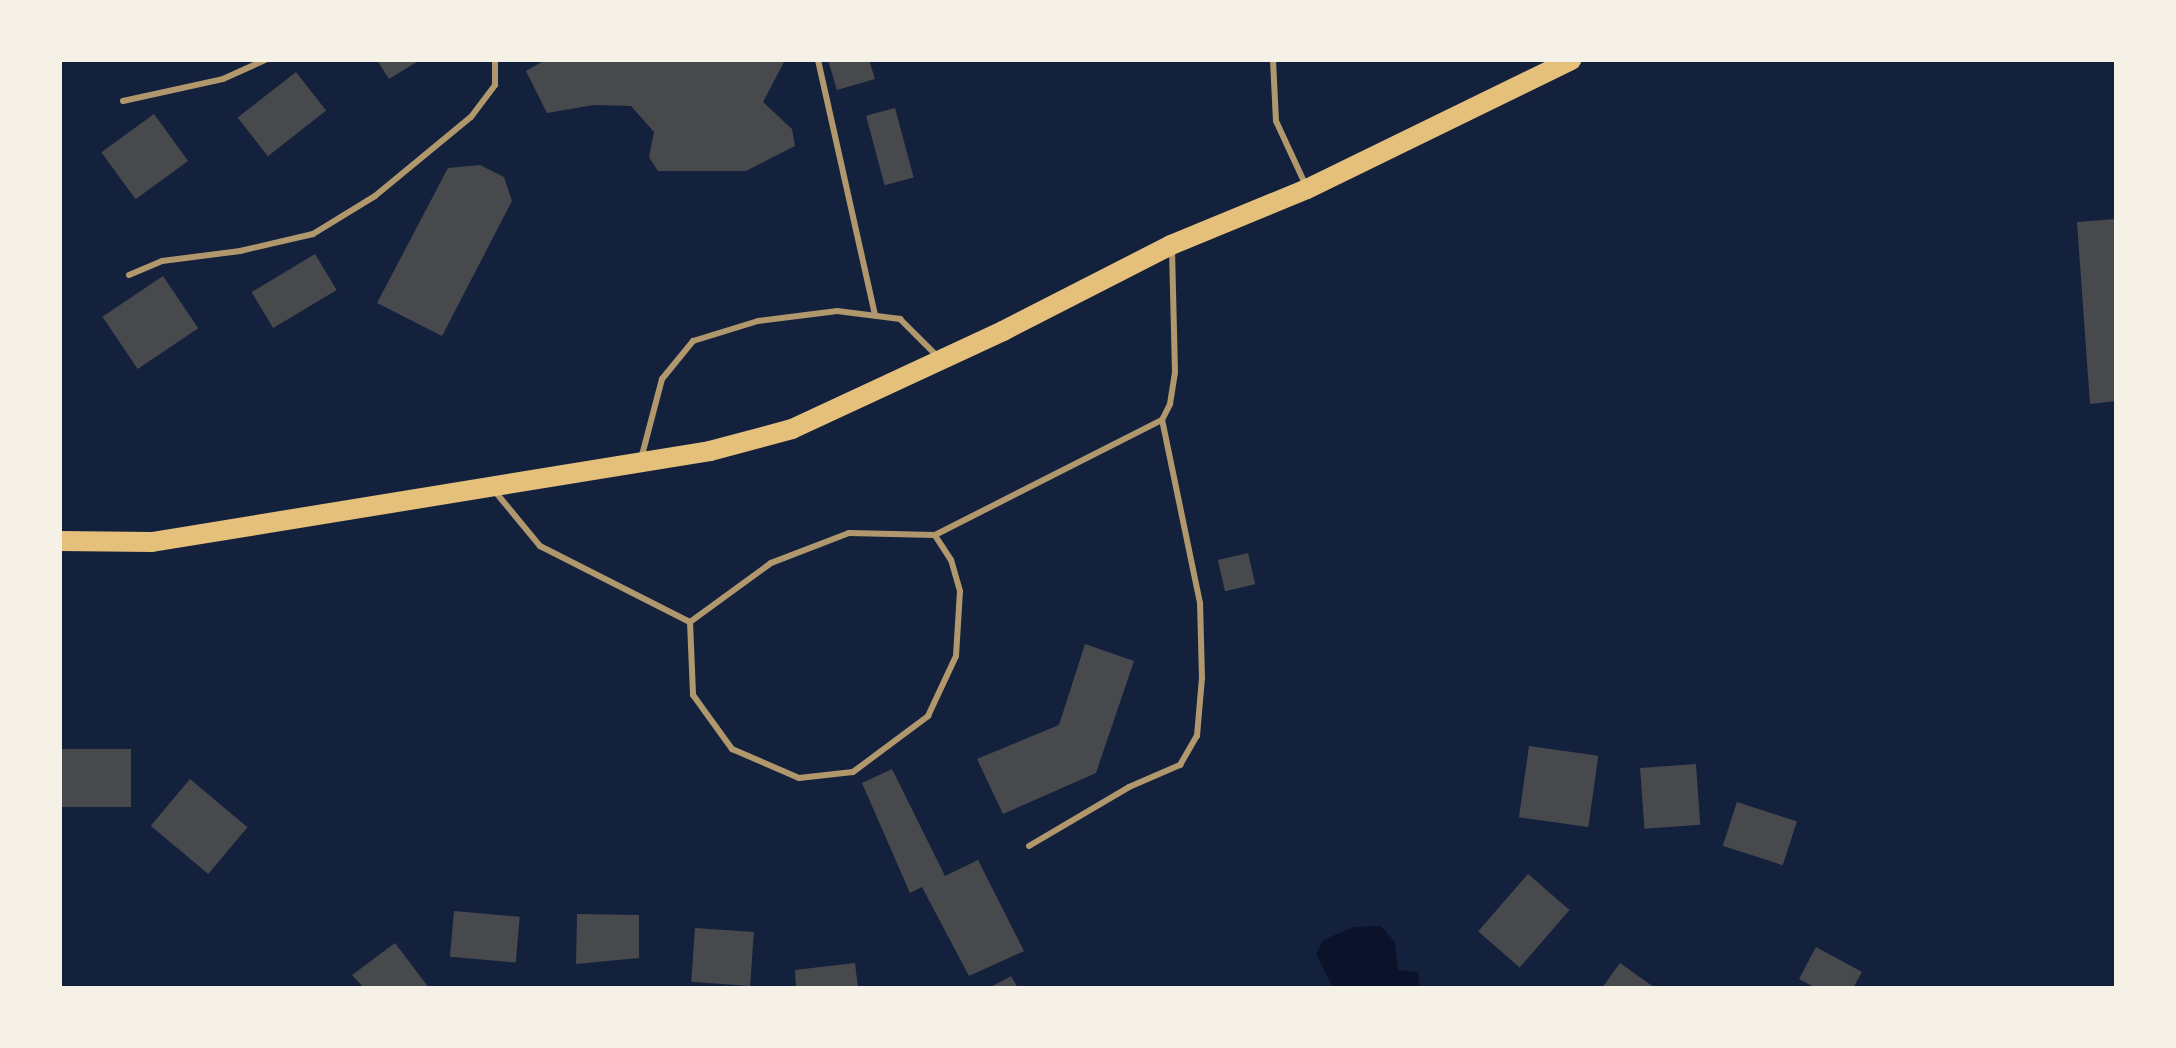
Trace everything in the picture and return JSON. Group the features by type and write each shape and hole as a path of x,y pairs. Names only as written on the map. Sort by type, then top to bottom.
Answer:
{"main road":[{"path":"60,541 152,542 710,451 792,429 941,360 1171,245 1307,189 1571,60"}],"lane":[{"path":"123,101 223,79 265,60"},
{"path":"129,275 162,261 240,251 313,234 375,196 471,117 495,85 495,60"},
{"path":"818,60 875,316"},
{"path":"1273,60 1276,121 1307,189"},
{"path":"690,622 771,563 849,533 935,535 1162,420 1170,404 1175,372 1171,245"},
{"path":"640,462 662,379 693,341 758,321 837,311 900,319 941,360"},
{"path":"1029,846 1129,787 1180,765 1197,736 1202,678 1200,603 1162,420"},
{"path":"490,487 540,546 690,622"},
{"path":"690,622 693,695 732,749 799,778 853,772 928,716 956,656 960,591 951,560 935,535"}],"water":[{"path":"1381,926 1395,942 1398,970 1418,972 1420,988 1333,988 1316,954 1323,940 1354,927"}],"building":[{"path":"377,60 420,60 389,79"},
{"path":"545,60 785,60 763,102 792,129 795,146 746,171 658,171 649,157 654,132 631,106 594,105 547,113 526,71"},
{"path":"828,60 869,60 875,79 837,90"},
{"path":"296,72 326,111 268,156 238,118"},
{"path":"895,108 914,178 885,185 866,116"},
{"path":"154,114 188,161 136,199 101,152"},
{"path":"480,165 504,177 512,201 442,336 377,303 448,168"},
{"path":"2116,219 2116,401 2090,404 2077,222"},
{"path":"315,254 337,290 273,328 252,292"},
{"path":"163,276 198,328 138,369 102,317"},
{"path":"1248,553 1255,584 1225,591 1218,560"},
{"path":"1085,644 1134,661 1096,773 1003,814 977,759 1059,725"},
{"path":"1529,746 1598,756 1588,827 1519,817"},
{"path":"60,749 131,749 131,807 60,807"},
{"path":"1696,764 1700,825 1644,829 1640,768"},
{"path":"892,769 945,876 978,860 1024,951 969,976 922,887 910,893 862,783"},
{"path":"190,779 247,827 208,874 151,826"},
{"path":"1737,802 1797,821 1783,865 1723,846"},
{"path":"1528,874 1570,910 1520,967 1478,931"},
{"path":"454,911 520,917 516,963 450,957"},
{"path":"577,914 639,915 639,958 576,964"},
{"path":"695,928 754,932 750,986 691,982"},
{"path":"395,943 429,988 364,988 352,975"},
{"path":"1816,947 1862,972 1853,988 1816,988 1799,979"},
{"path":"855,963 858,988 796,988 795,970"},
{"path":"1620,963 1655,988 1602,988"},
{"path":"1011,976 1018,988 989,988"}]}
